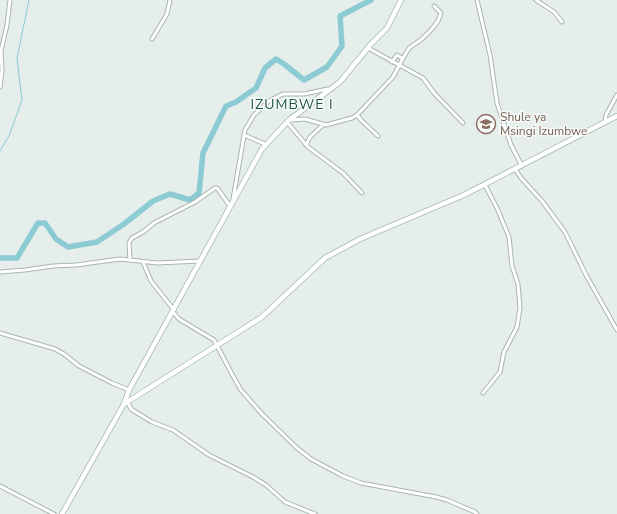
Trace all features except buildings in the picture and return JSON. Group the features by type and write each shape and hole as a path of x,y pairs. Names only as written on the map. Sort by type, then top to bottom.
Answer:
{"main road":[{"path":"62,514 126,402 129,390 255,159 266,144 288,121 332,88 344,77 389,25 401,0"},
{"path":"126,402 270,311 319,262 331,254 360,239 455,200 617,116"}],"street":[{"path":"0,87 2,70 0,51 7,25 10,0"},
{"path":"152,39 167,14 170,0"},
{"path":"476,0 490,55 497,103 511,145 522,166"},
{"path":"536,0 554,12 562,22"},
{"path":"288,121 305,119 323,125 329,125 358,115 391,80 397,71 402,58 410,47 422,40 438,21 441,13 434,6"},
{"path":"368,48 423,78 434,93 463,123"},
{"path":"392,62 397,55 402,58"},
{"path":"233,200 246,126 251,119 261,108 275,97 283,94 304,94 332,88"},
{"path":"605,122 606,116 617,95"},
{"path":"358,115 361,120 378,136"},
{"path":"288,121 306,145 346,176 362,193"},
{"path":"306,145 310,137 323,125"},
{"path":"244,135 266,144"},
{"path":"515,169 521,178 542,201 565,232 586,275 617,330"},
{"path":"483,393 500,372 504,354 517,327 520,311 518,287 512,266 509,236 485,185"},
{"path":"130,260 129,243 132,238 144,232 154,223 195,202 215,188 217,188 230,206"},
{"path":"0,272 76,265 120,259 143,262 173,263 200,261"},
{"path":"143,262 151,281 179,320 212,340 217,345 242,390 262,414 297,448 315,462 361,484 436,497 477,514"},
{"path":"0,333 55,349 79,366 129,390"},
{"path":"126,402 134,411 149,421 176,432 209,455 253,477 269,487 285,502 315,514"},
{"path":"0,486 54,514"}],"waterway":[{"path":"0,151 9,136 22,100 17,58 29,0"},
{"path":"0,258 17,258 38,223 45,223 56,239 68,247 97,242 124,224 153,201 170,194 190,200 199,193 203,153 226,106 236,102 256,88 265,68 276,59 304,80 327,67 342,46 340,16 371,0"}],"place":[{"name":"Shule ya Msingi Izumbwe","path":"486,124"}],"district":[{"name":"IZUMBWE I","path":"292,104"}]}
